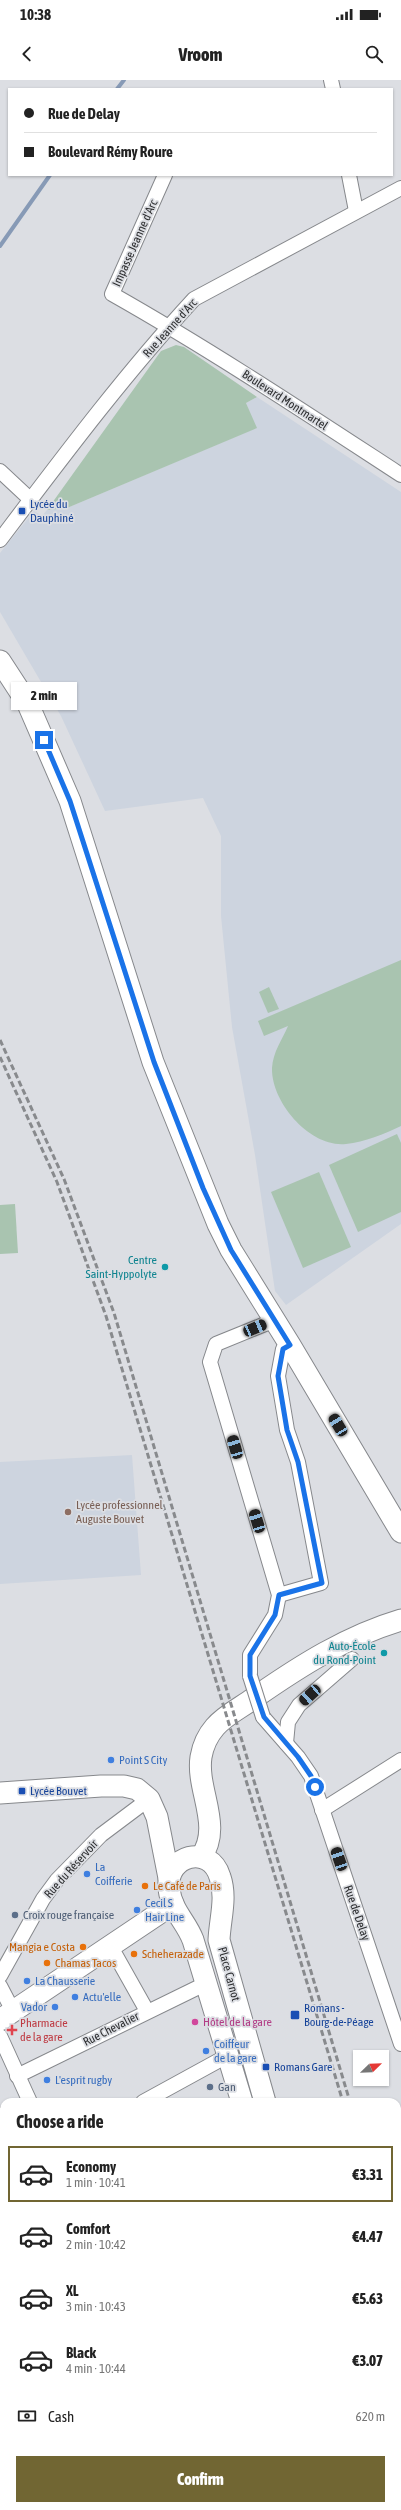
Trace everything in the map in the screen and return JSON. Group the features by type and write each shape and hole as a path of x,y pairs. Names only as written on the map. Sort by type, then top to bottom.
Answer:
{"main road":[{"path":"0,661 28,704 70,801 154,1062 203,1188 231,1250 275,1320 401,1532"},
{"path":"169,1878 178,1862 201,1860 222,1849 222,1839 204,1787 201,1757 204,1746 216,1725 286,1676 334,1646 391,1623 401,1609"},
{"path":"0,1793 101,1786 124,1786 137,1789 149,1799 161,1828 201,1860"},
{"name":"Place Carnot","path":"161,1828 173,1904 178,1917 187,1925 241,2098"},
{"name":"Place Carnot","path":"201,1860 224,1893 219,1940 264,2098"},
{"path":"7,2015 111,1947 173,1904"},
{"path":"187,1925 206,1926 221,1914"}],"street":[{"name":"Impasse Jeanne d'Arc","path":"165,176 112,294 169,326"},
{"path":"349,176 356,211"},
{"name":"Rue Jeanne d'Arc","path":"0,540 169,326 194,299 401,188"},
{"name":"Boulevard Montmartel","path":"169,326 401,475"},
{"path":"0,471 31,500"},
{"path":"275,1320 216,1344 210,1362 279,1595 322,1583 298,1462 287,1430 278,1376 283,1349 290,1345"},
{"name":"Rue de Delay","path":"279,1595 275,1615 250,1655 250,1676 264,1717 286,1742 311,1776 401,2044"},
{"path":"286,1742 288,1722 300,1705 352,1659"},
{"path":"322,1810 401,1760"},
{"name":"Rue du Réservoir","path":"0,1976 43,1899 57,1880 101,1835 149,1799"},
{"path":"111,1947 147,2012"},
{"name":"Rue Chevalier","path":"17,2076 205,1984"},
{"path":"0,1986 7,2015"},
{"path":"0,2036 27,2098"},
{"path":"150,2098 227,2056"}],"shaded area":[{"path":"257,397 401,492 401,1224 286,1305 275,1291 255,1155 232,1027 221,916 221,836 203,798 105,811 61,716 0,612 0,553 34,511 42,516 47,510 67,508 256,428 246,403"},
{"name":"Lycée professionnel Auguste Bouvet","path":"132,1455 141,1575 0,1584 0,1462"}],"green space":[{"path":"176,345 184,347 257,397 246,403 257,428 67,508 47,510 161,351"},
{"path":"401,960 401,1126 374,1137 353,1143 332,1143 319,1139 307,1131 285,1108 273,1081 272,1068 274,1057 288,1026 264,1036 258,1021"},
{"path":"269,987 279,1009 268,1013 259,992"},
{"path":"397,1134 401,1143 401,1212 358,1232 329,1165"},
{"path":"319,1172 351,1247 303,1268 271,1192"},
{"path":"15,1204 18,1253 0,1254 0,1205"}],"waterway":[{"path":"118,88 124,80"},
{"path":"0,246 49,176"}],"railway":[{"path":"0,1040 64,1179 114,1313 349,2098"},
{"path":"0,1057 57,1182 106,1316 342,2098"}],"place":[{"name":"Lycée du Dauphiné","path":"22,511"},
{"name":"Centre Saint-Hyppolyte","path":"165,1267"},
{"name":"Lycée professionnel Auguste Bouvet","path":"68,1512"},
{"name":"Auto-École du Rond-Point","path":"384,1653"},
{"name":"Point S City","path":"111,1760"},
{"name":"Lycée Bouvet","path":"22,1791"},
{"name":"La Coifferie","path":"87,1874"},
{"name":"Le Café de Paris","path":"145,1886"},
{"name":"Cecil S Hair Line","path":"137,1910"},
{"name":"Croix rouge française","path":"15,1915"},
{"name":"Mangia e Costa","path":"83,1947"},
{"name":"Scheherazade","path":"134,1954"},
{"name":"Chamas Tacos","path":"47,1963"},
{"name":"La Chausserie","path":"27,1981"},
{"name":"Actu'elle","path":"75,1997"},
{"name":"Vador","path":"55,2007"},
{"name":"Romans - Bourg-de-Péage","path":"295,2015"},
{"name":"Hôtel de la gare","path":"195,2022"},
{"name":"Pharmacie de la gare","path":"12,2030"},
{"name":"Coiffeur de la gare","path":"206,2051"},
{"name":"Romans Gare","path":"266,2067"},
{"name":"L'esprit rugby","path":"47,2080"},
{"name":"Gan","path":"210,2087"}],"route":[{"path":"44,740 70,801 154,1062 203,1188 231,1250 290,1345 283,1349 278,1376 287,1430 298,1462 322,1583 279,1595 275,1615 250,1655 250,1676 264,1717 298,1757 311,1776 315,1787"}]}
